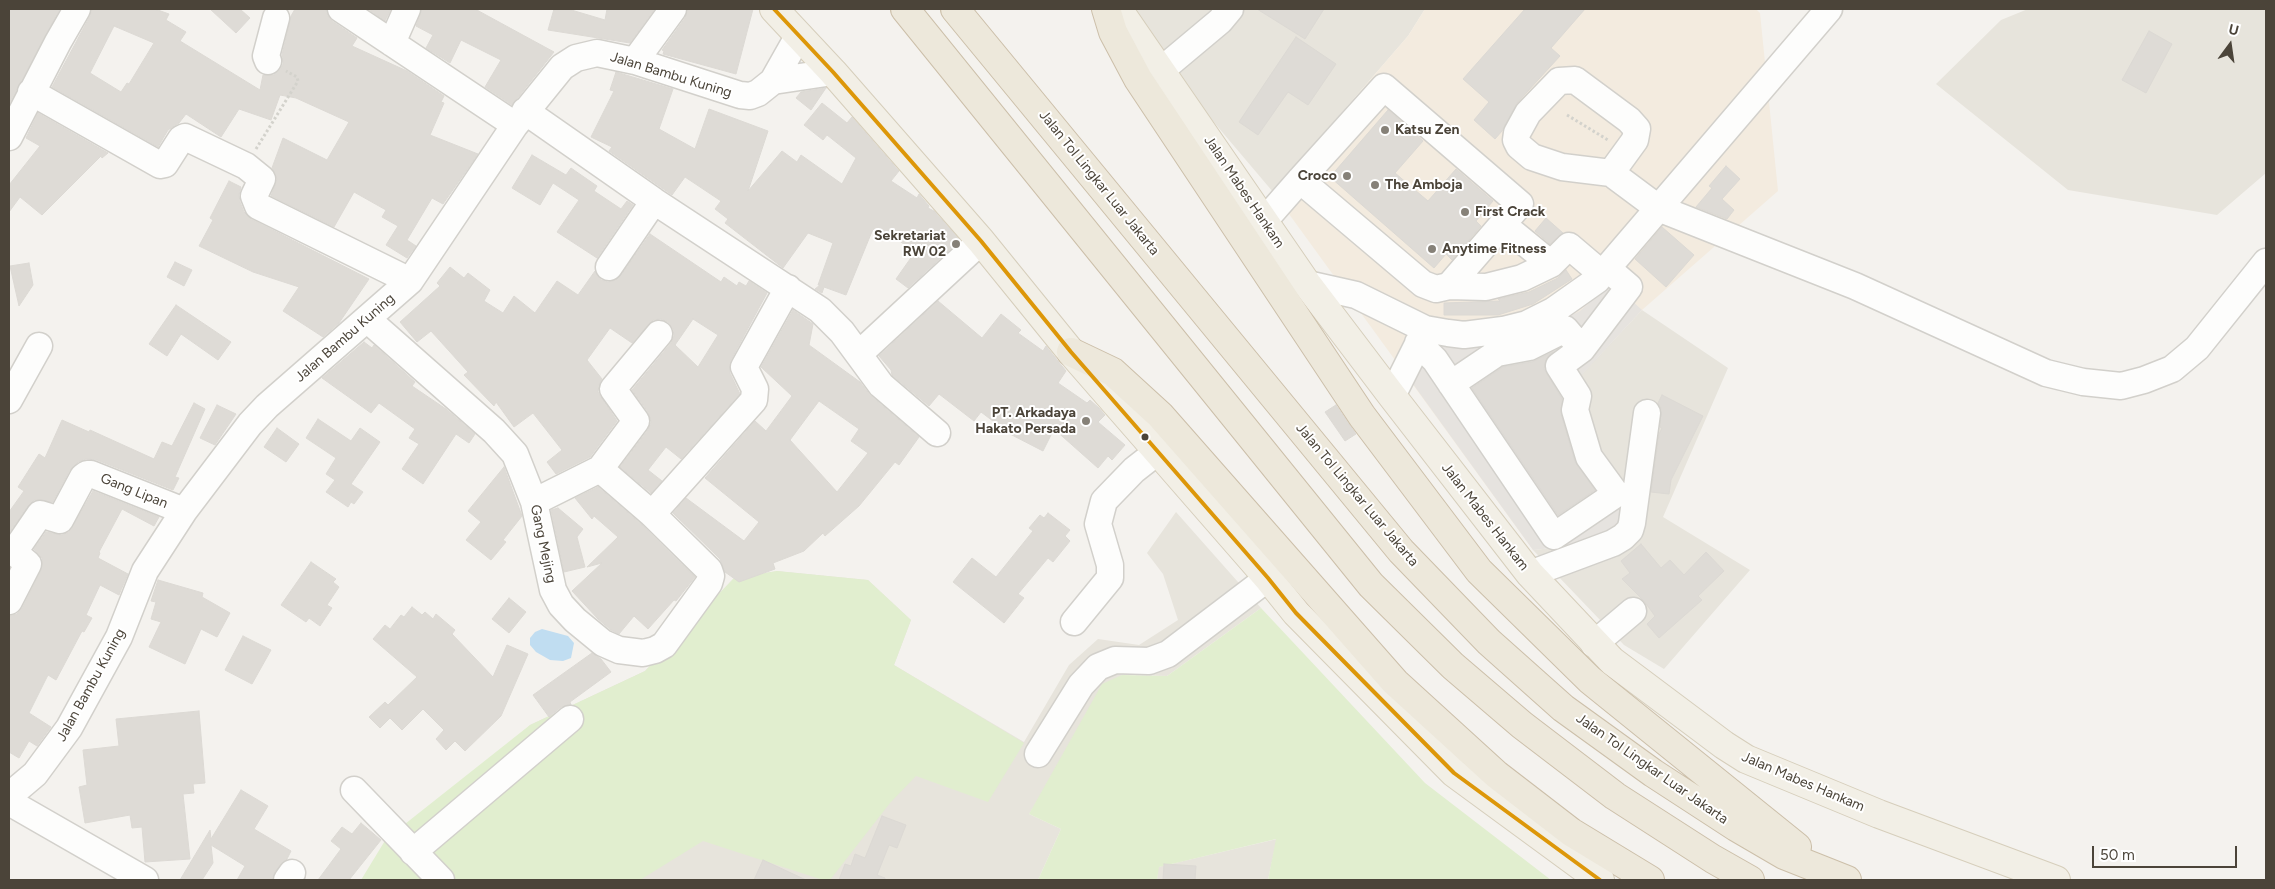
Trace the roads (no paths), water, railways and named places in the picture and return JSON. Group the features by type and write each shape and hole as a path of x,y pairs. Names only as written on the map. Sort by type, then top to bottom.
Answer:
{"highway":[{"path":"905,9 1371,585 1453,666 1522,725 1615,796 1713,859 1750,880"},
{"name":"Jalan Tol Lingkar Luar Jakarta","path":"955,9 1402,551 1489,642 1563,708 1736,828 1784,855 1847,880"},
{"path":"1106,9 1114,32 1138,79 1362,416 1479,571 1590,680 1796,846 1813,865"},
{"path":"1071,352 1113,372 1160,415 1395,682 1498,775 1571,832 1650,880"}],"main road":[{"name":"Jalan Mabes Hankam","path":"1118,9 1307,284 1530,574 1612,661 1724,745 1746,759 1995,859 2056,880"},
{"path":"776,10 981,241 1071,352 1268,578 1296,613 1454,773 1600,880"},
{"name":"Jalan Mabes Hankam","path":"1995,859 2025,880"}],"street":[{"path":"9,137 31,92 77,9"},
{"path":"341,9 654,201 788,288 831,320 882,385 937,433"},
{"path":"392,42 407,9"},
{"path":"635,61 673,9"},
{"path":"1160,68 1171,62 1220,21 1230,9"},
{"path":"1422,336 1464,335 1503,330 1527,324 1572,300 1605,271 1829,9"},
{"path":"268,61 266,56 275,12"},
{"name":"Jalan Bambu Kuning","path":"9,796 35,774 69,728 119,637 145,571 184,511 261,412 410,281 520,118 562,67 576,58 597,53 635,61 740,95 750,96 758,93 773,81 799,35"},
{"name":"Jalan Bambu Kuning","path":"773,81 833,72"},
{"path":"1611,173 1635,140 1636,129 1629,120 1575,80 1559,81 1528,113 1517,133 1516,140 1519,146 1532,157 1562,167 1611,173 1658,208 1855,286 2046,373 2083,382 2121,386 2144,380 2172,369 2197,348 2266,262"},
{"path":"1264,222 1384,87 1520,204 1449,286"},
{"path":"31,92 160,164 165,164 181,139 185,137 246,166 262,179 254,196 258,206 410,281"},
{"path":"1300,180 1423,284 1436,289 1449,286 1486,287 1522,278 1550,264 1569,246 1629,287 1582,349 1559,366 1578,396 1575,410 1589,457 1616,494 1554,536 1435,360 1422,336 1356,295 1307,284"},
{"path":"609,267 654,201"},
{"path":"1502,224 1550,264"},
{"path":"859,354 981,241"},
{"path":"600,469 652,514 754,400 755,389 744,366 788,288"},
{"name":"Gang Mejing","path":"367,319 506,443 522,466 534,502 549,577 561,605 588,632 603,643 630,652 649,652 664,644 709,583 711,576 709,570 652,514"},
{"path":"1451,384 1497,353 1529,347 1565,329 1582,349"},
{"path":"534,502 600,469 636,420 613,389 659,334"},
{"path":"1392,396 1422,336"},
{"path":"9,400 39,346"},
{"path":"1530,574 1614,543 1630,530 1647,412"},
{"path":"1074,622 1110,578 1110,565 1098,524 1104,501 1134,470 1157,452"},
{"name":"Gang Lipan","path":"9,602 28,564 15,554 40,514 60,520 83,477 87,474 184,511"},
{"path":"1038,754 1081,685 1098,667 1115,660 1149,661 1168,654 1268,578"},
{"path":"1594,644 1633,611"},
{"path":"413,852 570,719"},
{"path":"354,790 441,880"},
{"path":"9,802 145,880"}],"water":[{"path":"542,629 568,636 574,643 571,658 563,661 550,660 536,652 530,645 530,638 535,632"}],"place":[{"name":"Katsu Zen","path":"1385,130"},
{"name":"Croco","path":"1347,176"},
{"name":"The Amboja","path":"1375,185"},
{"name":"First Crack","path":"1465,212"},
{"name":"Sekretariat RW 02","path":"956,244"},
{"name":"Anytime Fitness","path":"1432,249"},
{"name":"PT. Arkadaya Hakato Persada","path":"1086,421"}]}
